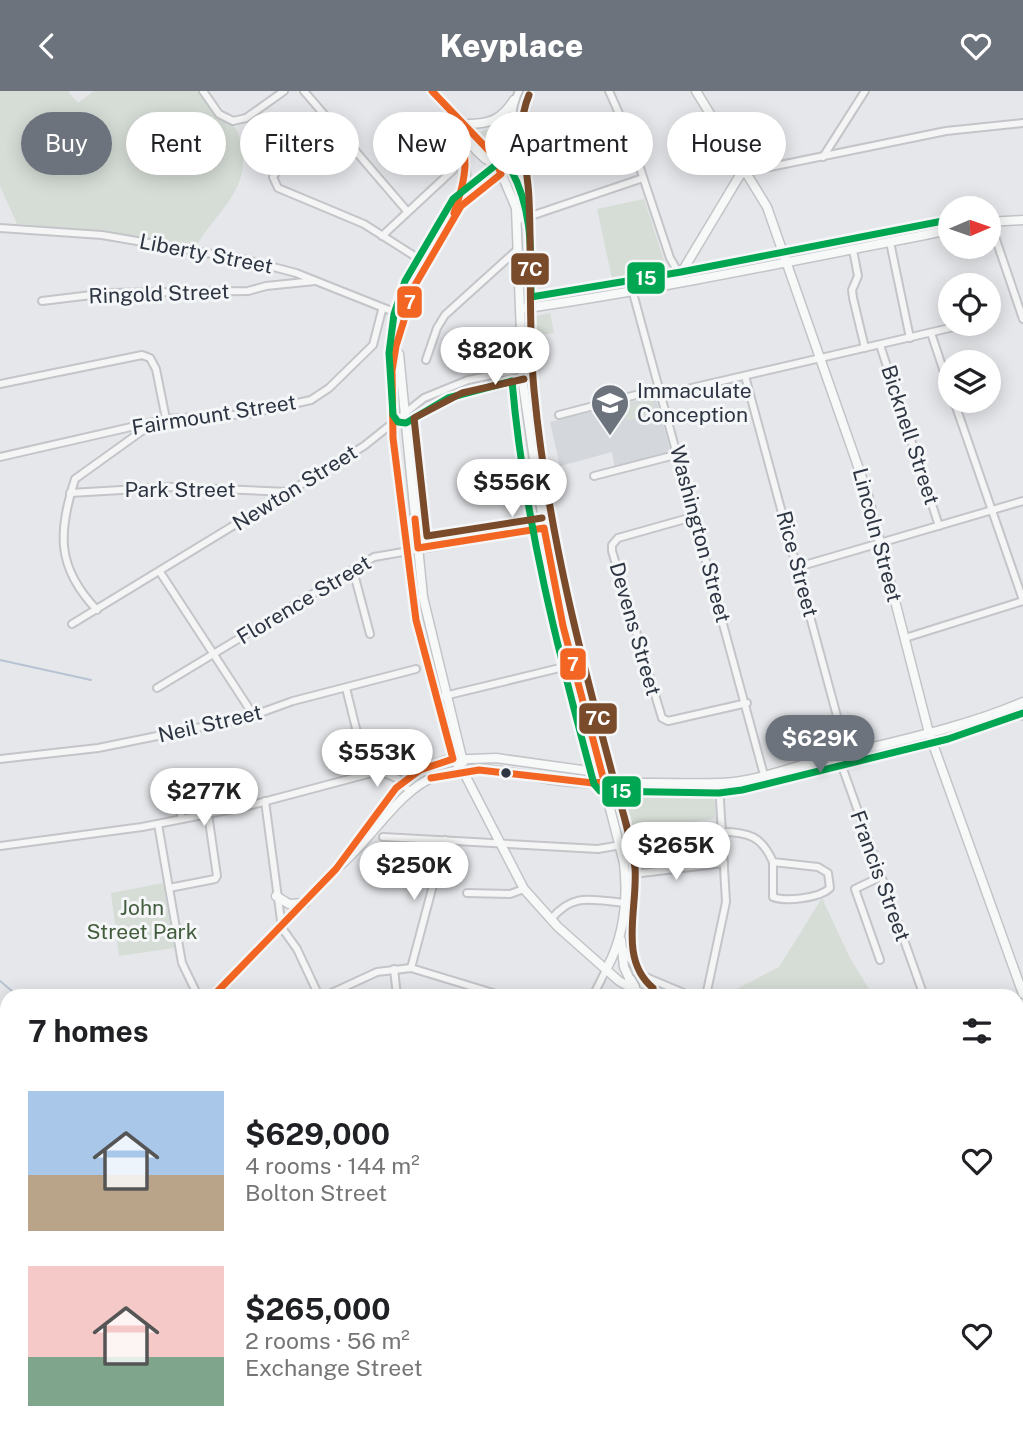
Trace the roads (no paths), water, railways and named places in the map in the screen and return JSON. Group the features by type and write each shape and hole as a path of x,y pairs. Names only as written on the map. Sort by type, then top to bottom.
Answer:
{"main road":[{"path":"432,91 451,112"},
{"name":"Lincoln Street","path":"696,91 709,112"},
{"path":"471,126 498,119 514,100"},
{"path":"471,134 485,147"},
{"path":"449,226 466,175"},
{"path":"500,175 465,202 449,226 404,316 393,363 392,425 418,629 453,759 463,771 498,844 524,888 551,919 619,981 632,984"},
{"path":"502,175 514,198 519,220 522,369 544,528 572,665 621,845 625,875 625,903 620,936 607,968"},
{"path":"664,287 680,275 740,175"},
{"name":"Lincoln Street","path":"748,175 767,207 867,492 929,733 1021,989"},
{"path":"1001,221 1023,220"},
{"path":"521,310 633,293 938,232"},
{"path":"404,316 399,363 428,628 463,759 463,771"},
{"path":"337,869 359,851 409,793 436,776 481,770 593,783 719,783 764,775 929,733 1021,703"},
{"path":"221,989 337,869 403,782 430,765 453,759 496,758 589,771 604,781"},
{"path":"276,896 289,904 305,903"},
{"path":"620,936 624,967 632,984 638,989"}],"street":[{"path":"203,91 219,114 233,121 246,118 284,91"},
{"path":"304,91 322,112"},
{"path":"513,112 514,100 519,91"},
{"path":"609,91 627,129 670,258 680,275"},
{"path":"823,158 865,91"},
{"path":"786,165 946,131 1023,123"},
{"path":"359,155 407,211"},
{"path":"274,175 278,188 364,225 428,264"},
{"path":"382,236 447,175"},
{"path":"516,175 519,192 519,220 643,178"},
{"name":"Liberty Street","path":"0,228 121,237 247,260 316,281 382,310 404,316"},
{"path":"890,242 910,338"},
{"path":"426,360 437,328 445,315 520,247"},
{"path":"853,250 858,276 852,290 865,348"},
{"path":"1001,254 1022,315"},
{"name":"Ringold Street","path":"42,301 108,293 248,291 266,286 316,281"},
{"name":"Washington Street","path":"633,293 747,703 764,775"},
{"name":"Fairmount Street","path":"0,457 166,419 247,414 311,400 335,383 373,345 382,310"},
{"path":"559,415 938,331"},
{"path":"931,333 938,354"},
{"name":"Bicknell Street","path":"880,345 939,526"},
{"path":"0,384 142,355 154,363 166,419"},
{"name":"Newton Street","path":"72,624 289,492 392,425 403,413 443,388 495,373 522,369"},
{"name":"Rice Street","path":"745,376 847,753"},
{"path":"905,638 1023,601 958,413"},
{"path":"97,610 80,590 63,558 62,529 70,493 75,479 155,422"},
{"path":"594,476 679,454"},
{"name":"Park Street","path":"70,493 172,487 289,492"},
{"path":"798,567 1023,501"},
{"name":"Devens Street","path":"696,516 618,538 611,545 612,551 662,718 667,721 747,703"},
{"name":"Florence Street","path":"157,688 374,557 544,528"},
{"path":"354,570 370,635"},
{"path":"160,572 254,716"},
{"path":"436,698 572,665"},
{"name":"Neil Street","path":"0,759 98,748 254,716 293,701 416,669"},
{"path":"346,688 368,773"},
{"path":"1021,703 1023,716"},
{"name":"Francis Street","path":"838,755 921,989"},
{"path":"0,846 158,824 265,801 368,773 387,772 403,782 409,793"},
{"path":"182,819 175,786 178,782 208,777 216,812"},
{"path":"707,989 726,902 719,783"},
{"path":"265,801 282,928 297,949 316,989"},
{"path":"169,888 215,879 217,876 208,814"},
{"path":"158,824 182,963 195,989"},
{"path":"722,832 745,832 764,846 773,862 773,897 796,898 827,892 830,888 828,873 818,867 773,862"},
{"path":"383,837 598,849 621,845"},
{"path":"411,968 445,840"},
{"path":"625,875 723,863"},
{"path":"880,877 860,884 855,889 880,960"},
{"path":"467,893 510,894 524,888"},
{"path":"551,919 562,906 572,901 625,903"},
{"path":"620,936 628,960 641,975 674,989"},
{"path":"339,989 358,979 394,969 411,968 480,989"},
{"path":"596,989 607,968"},
{"path":"394,969 396,989"}],"waterway":[{"path":"0,660 91,680"},
{"path":"0,981 10,989"}],"place":[{"name":"Immaculate Conception","path":"610,437"}],"park label":[{"name":"John Street Park","path":"142,920"}]}
